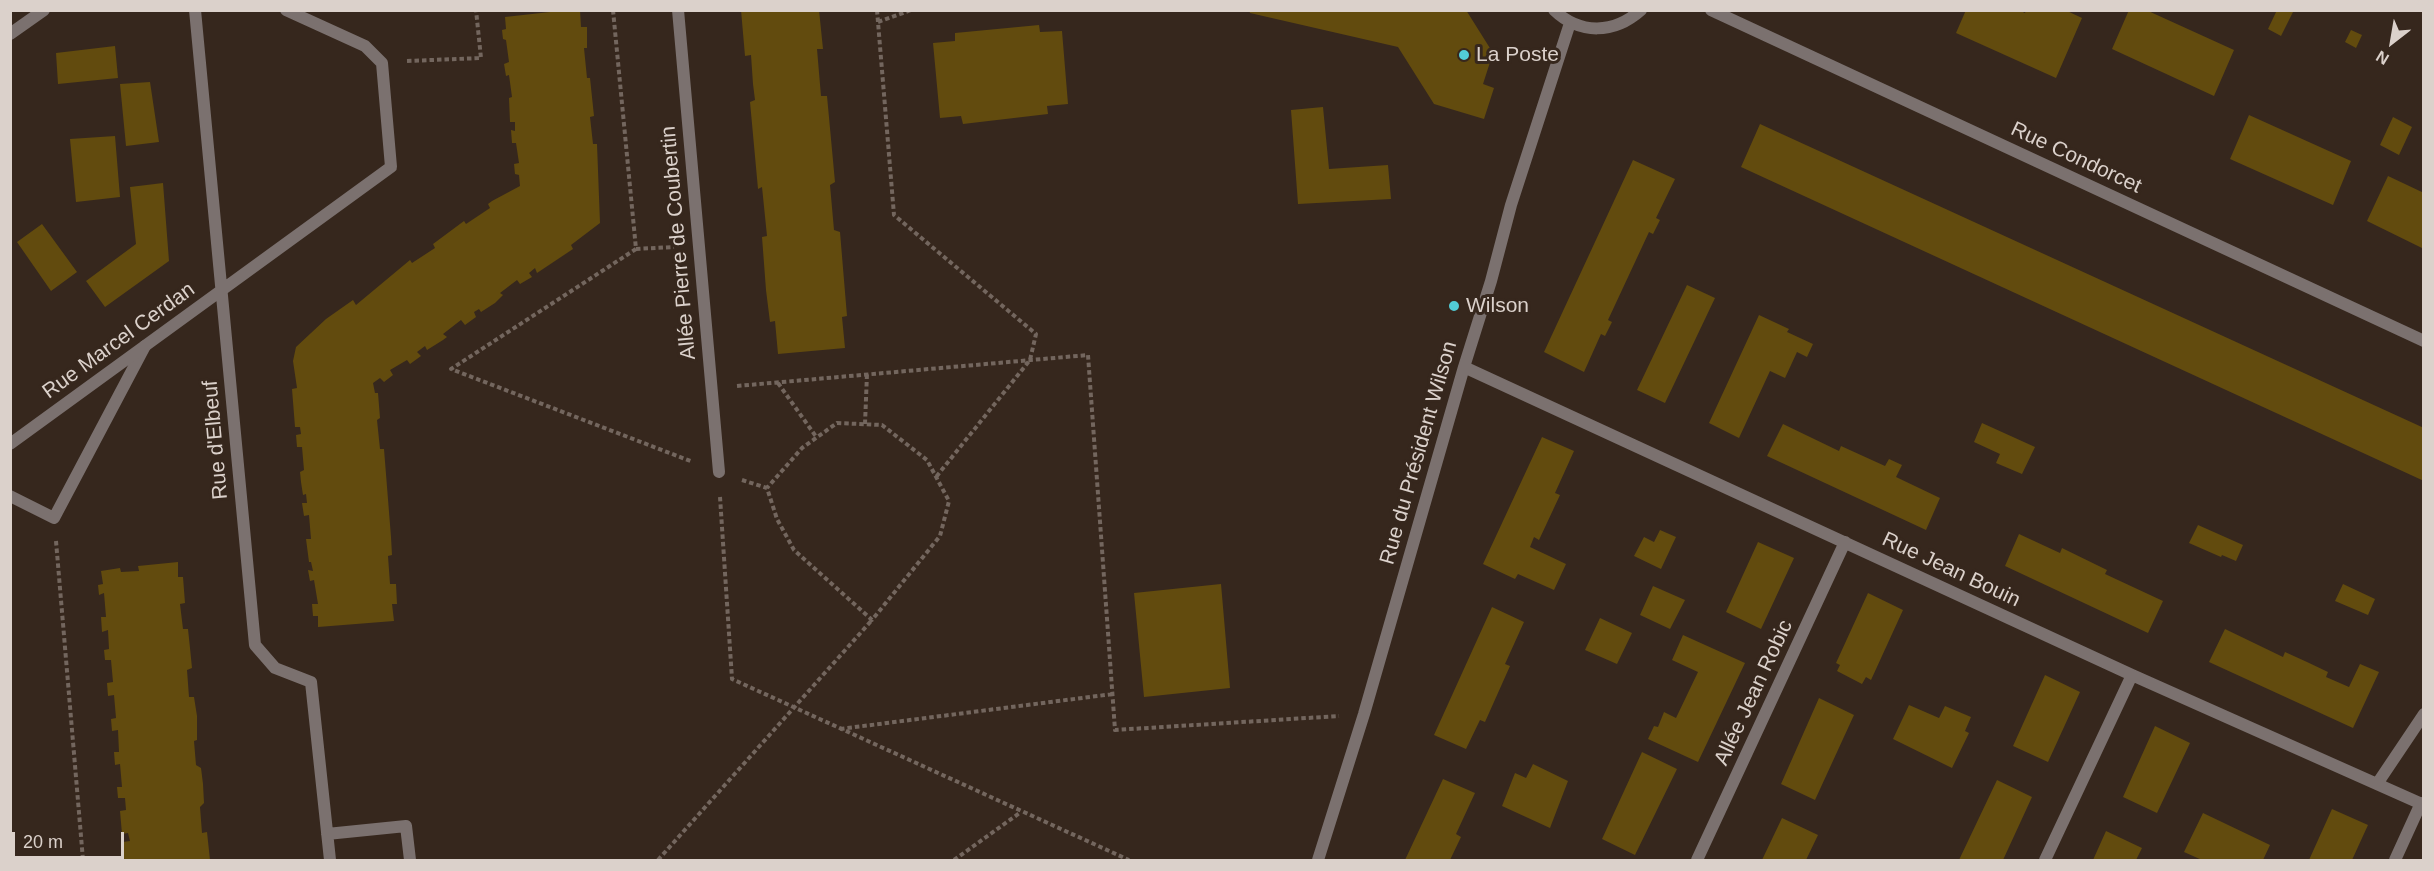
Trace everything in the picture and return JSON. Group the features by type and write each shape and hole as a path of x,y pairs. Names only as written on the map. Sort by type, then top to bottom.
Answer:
{"street":[{"path":"10,34 44,10"},
{"name":"Rue d'Elbeuf","path":"195,10 255,645 275,668 311,682 327,834"},
{"path":"286,10 365,46 382,63"},
{"name":"Allée Pierre de Coubertin","path":"678,10 719,472"},
{"path":"1554,10 1570,23 1590,29 1611,28 1630,20 1641,10"},
{"name":"Rue Condorcet","path":"1711,10 2424,341"},
{"name":"Rue du Président Wilson","path":"1318,861 1364,714 1511,206 1570,23"},
{"name":"Rue Marcel Cerdan","path":"10,444 391,166 382,63"},
{"path":"10,496 54,518 146,346"},
{"name":"Rue Jean Bouin","path":"1464,367 2132,675 2422,804"},
{"name":"Allée Jean Robic","path":"1697,861 1845,542"},
{"path":"2045,861 2132,675"},
{"path":"2377,784 2424,714"},
{"path":"2395,861 2422,804"},
{"path":"330,861 327,834 406,826 410,861"}],"path":[{"path":"382,63 481,58 476,10"},
{"path":"613,10 636,249"},
{"path":"877,10 894,216 1036,334 1030,360 936,477"},
{"path":"878,22 911,10"},
{"path":"699,245 636,249 451,369 719,472 767,488"},
{"path":"712,388 1088,354 1115,730 1364,714"},
{"path":"865,424 867,374"},
{"path":"778,382 817,438"},
{"path":"658,861 872,620 940,536 949,501 927,460 882,425 837,423 802,448 767,488"},
{"path":"719,472 732,679 1129,861"},
{"path":"767,488 777,519 794,550 872,620"},
{"path":"54,518 83,861"},
{"path":"839,729 1113,694"},
{"path":"954,861 1021,812"}],"building":[{"path":"580,10 581,27 587,27 587,48 584,48 594,116 590,117 593,144 597,144 600,223 571,245 573,249 537,273 535,268 529,273 532,277 520,284 517,280 500,293 503,295 495,303 481,312 479,309 474,312 476,317 465,325 461,320 443,334 447,337 443,340 427,350 425,346 417,352 421,356 410,364 407,360 390,370 393,375 384,382 380,378 373,383 375,393 378,393 380,418 377,420 380,449 384,449 392,555 388,556 390,584 396,584 397,604 392,604 394,621 318,627 318,616 313,616 312,604 318,604 314,580 310,581 308,570 313,571 311,562 309,562 306,539 311,539 309,515 304,516 302,503 307,503 306,494 303,495 300,472 304,470 302,447 297,447 296,435 301,434 300,427 295,427 292,389 297,388 293,361 296,347 326,319 353,300 356,305 410,260 412,263 435,248 433,244 464,221 466,224 490,208 488,204 492,201 520,186 519,175 515,174 514,164 519,163 516,143 512,143 511,130 515,131 515,122 510,122 509,98 512,97 509,75 506,76 504,64 509,62 502,30 506,29 505,17"},
{"path":"741,10 819,10 823,49 817,49 821,96 827,96 835,182 830,185 834,230 840,232 847,316 842,317 845,348 778,354 775,321 770,322 766,290 762,237 767,236 762,187 758,189 750,102 755,100 751,55 745,56"},
{"path":"1249,10 1466,10 1493,53 1483,84 1494,88 1484,119 1434,104 1398,47 1250,13"},
{"path":"1966,10 2018,10 2025,13 2026,10 2065,10 2082,18 2056,78 1956,33"},
{"path":"2129,10 2146,10 2234,50 2214,96 2112,49"},
{"path":"2277,10 2294,10 2281,36 2268,29"},
{"path":"1039,25 1040,32 1062,31 1068,104 1047,106 1048,114 963,124 961,116 940,118 933,43 955,41 955,33"},
{"path":"2351,30 2362,35 2356,48 2345,42"},
{"path":"115,46 118,78 58,84 56,53"},
{"path":"150,82 159,142 126,146 120,84"},
{"path":"1323,107 1329,169 1388,165 1391,199 1298,204 1291,110"},
{"path":"2249,115 2351,161 2333,205 2230,159"},
{"path":"2393,117 2412,127 2399,155 2380,145"},
{"path":"1760,124 2424,428 2424,481 1741,167"},
{"path":"115,136 120,197 76,202 70,139"},
{"path":"1633,160 1675,179 1656,218 1660,220 1653,234 1649,232 1608,320 1612,322 1605,336 1601,334 1584,372 1544,352"},
{"path":"2388,176 2424,193 2424,249 2367,221"},
{"path":"163,183 169,261 105,307 86,281 136,244 130,187"},
{"path":"42,224 77,272 51,291 17,242"},
{"path":"1687,285 1715,298 1665,403 1637,390"},
{"path":"1759,315 1789,329 1787,332 1813,344 1807,357 1797,352 1785,378 1770,371 1739,438 1709,423"},
{"path":"1982,423 2035,447 2022,474 1996,463 2000,454 1974,442"},
{"path":"1783,424 1839,451 1841,446 1885,466 1889,459 1902,465 1896,477 1940,498 1926,530 1767,456"},
{"path":"1542,437 1574,451 1555,493 1560,495 1539,540 1534,537 1530,547 1566,564 1554,590 1518,574 1515,579 1483,564"},
{"path":"2198,525 2243,545 2236,561 2189,543"},
{"path":"1660,530 1676,537 1661,569 1634,556 1644,537 1654,542"},
{"path":"2019,534 2060,553 2062,548 2107,570 2105,574 2163,601 2148,633 2005,566"},
{"path":"1758,542 1794,558 1761,629 1726,612"},
{"path":"178,562 178,577 183,577 185,603 180,604 183,629 188,629 192,668 187,670 189,697 194,697 197,716 197,740 194,741 196,765 201,768 203,784 204,803 200,807 202,833 207,832 210,860 124,860 123,842 130,841 128,833 122,834 120,811 126,810 125,798 118,798 117,787 122,787 120,764 115,765 114,752 119,752 118,730 112,731 111,719 116,718 114,695 108,696 107,683 113,682 111,660 105,660 104,650 109,649 108,630 102,632 101,617 106,617 104,593 99,595 98,585 103,584 101,571 120,568 121,572 139,571 138,566"},
{"path":"1221,584 1230,688 1144,697 1134,593"},
{"path":"2343,584 2375,599 2368,615 2335,601"},
{"path":"1653,586 1685,600 1670,629 1640,615"},
{"path":"1868,593 1903,610 1871,680 1866,677 1862,684 1837,671 1840,665 1836,663"},
{"path":"1492,607 1524,622 1505,664 1510,666 1485,722 1480,720 1466,749 1434,735"},
{"path":"1600,618 1632,633 1617,664 1585,650"},
{"path":"2225,629 2283,657 2285,652 2307,662 2328,672 2326,677 2349,687 2360,664 2379,672 2353,728 2209,662"},
{"path":"1683,635 1745,663 1698,762 1648,739 1654,726 1658,727 1664,712 1676,718 1698,672 1672,660"},
{"path":"2045,675 2080,692 2048,762 2013,746"},
{"path":"1819,698 1854,715 1815,800 1781,784"},
{"path":"1909,705 1939,718 1945,706 1971,717 1965,731 1969,733 1952,768 1893,739"},
{"path":"2155,726 2190,743 2157,813 2123,797"},
{"path":"1642,752 1677,769 1635,855 1602,839"},
{"path":"1533,764 1568,781 1550,828 1502,806 1515,773 1526,778"},
{"path":"1443,779 1475,793 1456,834 1461,837 1450,860 1405,860"},
{"path":"1997,780 2032,797 2003,860 1959,860"},
{"path":"2332,809 2368,825 2352,860 2309,860"},
{"path":"2203,813 2270,845 2263,860 2202,860 2184,852"},
{"path":"1782,818 1818,835 1806,860 1762,860"},
{"path":"2106,831 2142,848 2136,860 2093,860"}],"place":[{"name":"La Poste","path":"1464,55"},
{"name":"Wilson","path":"1454,306"}]}
